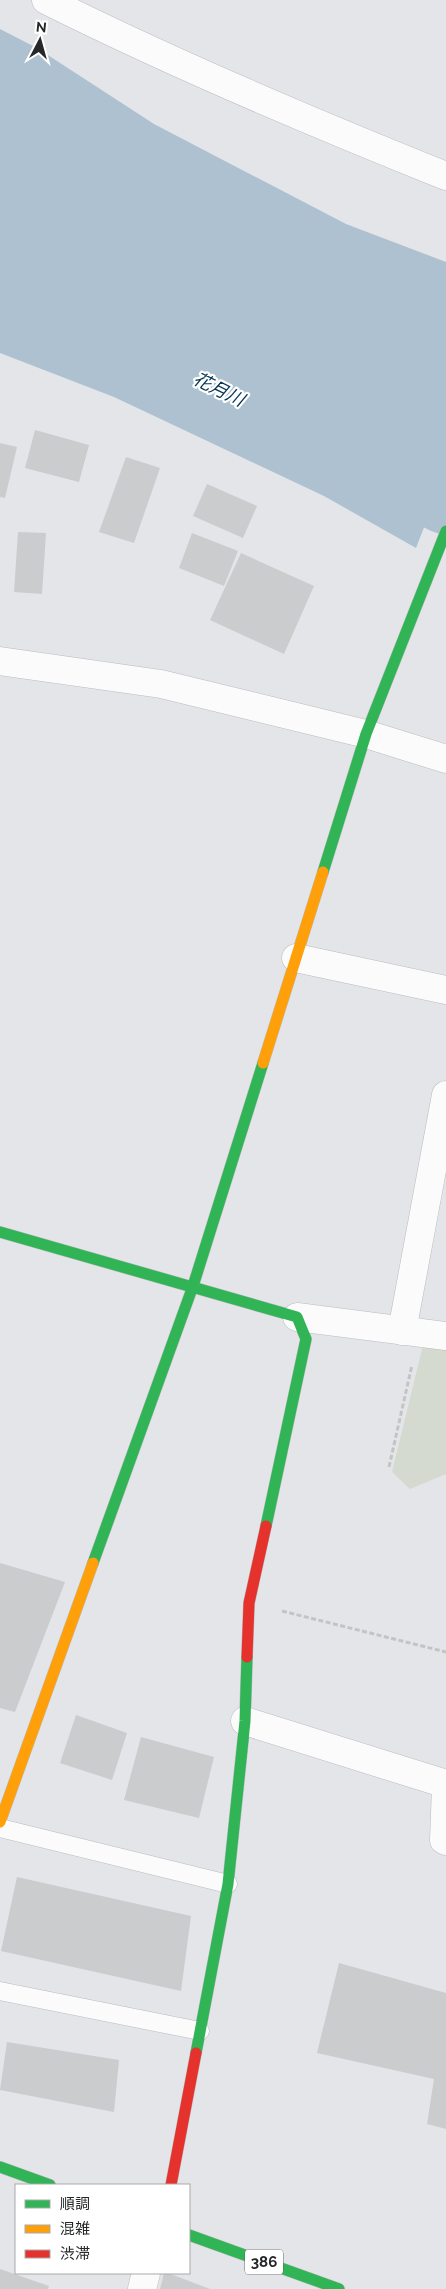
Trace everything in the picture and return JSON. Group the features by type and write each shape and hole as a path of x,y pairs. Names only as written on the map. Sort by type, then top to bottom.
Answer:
{"main road":[{"path":"0,1822 194,1286 366,734 446,531"},
{"path":"0,1232 297,1317 306,1338 250,1603 245,1721 228,1884 171,2184"},
{"path":"0,2168 47,2184"},
{"name":"386","path":"190,2235 339,2289"}],"street":[{"path":"46,0 88,21 315,123 446,176"},
{"path":"0,661 161,684 366,734 446,759"},
{"path":"296,958 446,990"},
{"path":"297,1317 423,1333 446,1095"},
{"path":"245,1721 446,1786 444,1840 446,1841"},
{"path":"142,2289 146,2274"}],"lane":[{"path":"0,1828 228,1884"},
{"path":"0,1991 200,2031"}],"path":[{"path":"388,1467 423,1333"},
{"path":"250,1603 446,1652"}],"shaded area":[{"path":"425,1337 446,1340 446,1474 410,1489 392,1472"}],"water":[{"path":"0,29 37,48 154,124 346,224 446,262 446,471 416,548 324,496 114,397 0,353"}],"building":[{"path":"35,430 89,445 79,482 25,468"},
{"path":"0,443 17,447 5,498 0,497"},
{"path":"126,457 160,468 134,543 99,532"},
{"path":"207,484 257,506 243,538 193,516"},
{"path":"18,532 46,533 42,594 14,592"},
{"path":"192,533 238,551 224,586 179,568"},
{"path":"241,553 314,586 284,654 210,620"},
{"path":"0,1563 65,1582 15,1712 0,1708"},
{"path":"76,1715 127,1733 112,1780 60,1763"},
{"path":"141,1737 214,1757 199,1818 124,1800"},
{"path":"17,1877 191,1916 181,1991 1,1951"},
{"path":"339,1963 446,1993 446,2129 427,2124 434,2079 317,2053"},
{"path":"7,2042 119,2060 114,2112 0,2090"},
{"path":"0,2269 49,2286 48,2289 0,2289"},
{"path":"164,2274 171,2274 210,2289 160,2289"}],"waterway":[{"name":"花月川","path":"355,458 446,502"}],"traffic: fast":[{"path":"323,872 366,734 446,531"},
{"path":"93,1563 193,1286 263,1063"},
{"path":"0,1232 297,1317 306,1339 266,1526"},
{"path":"196,2053 228,1884 245,1721 247,1657"},
{"path":"0,2167 47,2184"},
{"path":"190,2235 339,2289"}],"traffic: slow":[{"path":"263,1063 323,872"},
{"path":"0,1822 93,1563"}],"traffic: jam":[{"path":"247,1657 249,1603 266,1526"},
{"path":"171,2184 196,2053"}]}
